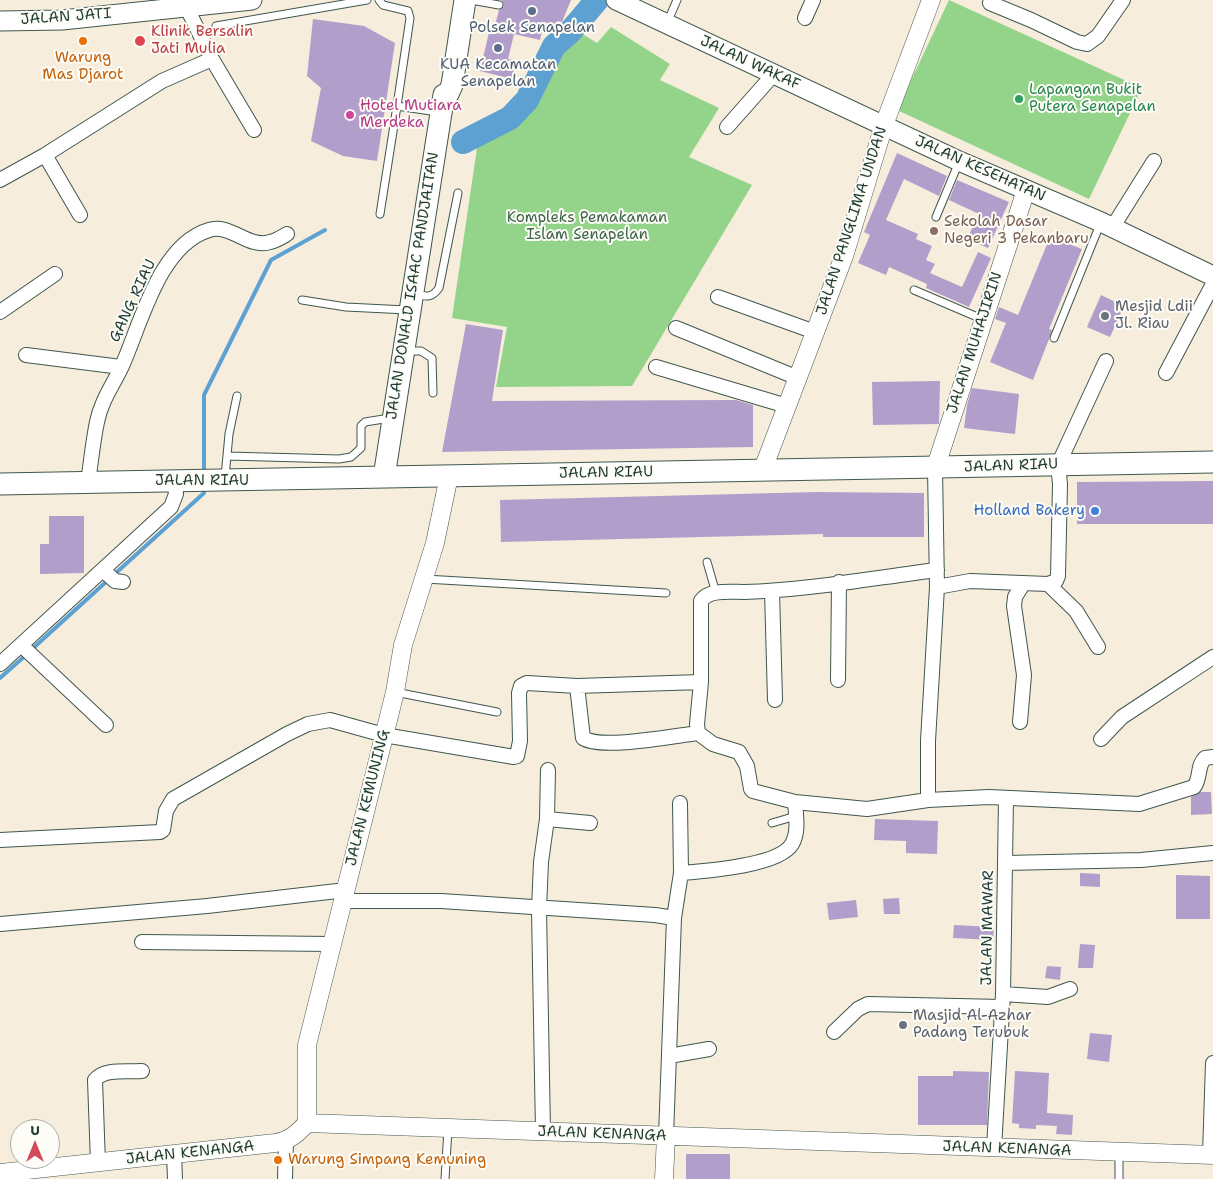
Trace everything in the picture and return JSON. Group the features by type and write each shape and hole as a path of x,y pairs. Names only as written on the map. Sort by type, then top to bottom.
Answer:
{"main road":[{"name":"JALAN JATI","path":"0,21 62,20 184,3 221,5 252,0"},
{"name":"JALAN DONALD ISAAC PANDJAITAN","path":"384,477 402,351 442,104 439,84 452,0"},
{"name":"JALAN DONALD ISAAC PANDJAITAN","path":"442,104 452,85 465,0"},
{"name":"JALAN WAKAF","path":"616,0 773,75 884,125"},
{"name":"JALAN KESEHATAN","path":"884,125 959,161 1106,225 1213,276"},
{"name":"JALAN RIAU","path":"0,484 763,469 935,469 1213,462"}],"street":[{"path":"805,18 813,0"},
{"name":"JALAN PANGLIMA UNDAN","path":"763,469 844,256 884,125 932,0"},
{"path":"990,3 1032,20 1077,42 1087,44 1098,36 1123,0"},
{"path":"184,3 212,59 254,130"},
{"path":"0,180 45,155 162,81 212,59"},
{"path":"727,128 773,75"},
{"path":"45,155 80,215"},
{"path":"1106,225 1154,161"},
{"name":"JALAN MUHAJIRIN","path":"935,469 1026,190"},
{"name":"GANG RIAU","path":"88,482 97,421 106,393 121,367 156,285 170,259 184,244 195,236 215,229 233,232 248,240 259,243 269,243 287,234"},
{"path":"0,312 55,274"},
{"path":"1166,373 1213,284"},
{"path":"718,296 815,332"},
{"path":"676,328 798,378"},
{"path":"26,355 121,367"},
{"path":"937,587 970,581 1048,584 1056,581 1058,576 1058,465 1106,361"},
{"path":"656,366 787,406"},
{"path":"928,800 928,741 937,587 935,469"},
{"name":"JALAN KEMUNING","path":"307,1124 306,1045 395,692 403,645 435,543 449,476"},
{"path":"0,664 25,648 112,577 172,507 176,494 174,480"},
{"path":"698,733 697,724 701,682 701,601 706,596 716,593 772,591 937,570"},
{"path":"838,680 839,582"},
{"path":"1020,722 1024,675 1014,606 1015,597 1023,584"},
{"path":"1048,584 1076,611 1098,646"},
{"path":"772,591 776,700"},
{"path":"25,648 106,725"},
{"path":"1101,739 1122,717 1213,657"},
{"path":"0,840 160,832 163,830 168,805 173,799 308,724 330,720 384,735 514,757 517,756 520,741 519,693 521,686 527,683 578,686 701,682"},
{"path":"578,686 583,738 589,742 609,744 698,733 713,744 739,752 747,766 753,791 795,809 867,809 928,800 1006,798 1139,804 1194,787 1198,782 1201,761 1204,758 1213,757"},
{"path":"543,1132 539,909 542,862 548,819 548,770"},
{"name":"JALAN MAWAR","path":"994,1148 1003,1001 1006,798"},
{"path":"664,1179 674,918 681,873 680,803"},
{"path":"681,873 724,870 779,854 791,846 796,834 795,809"},
{"path":"548,819 590,823"},
{"path":"1005,863 1140,860 1213,853"},
{"path":"0,924 345,896 539,909 655,914 674,918"},
{"path":"142,942 332,944"},
{"path":"834,1032 858,1009 868,1004 1003,1001 1048,997 1070,989"},
{"path":"669,1056 709,1049"},
{"path":"1212,1155 1213,1063"},
{"path":"98,1163 95,1080 98,1076 109,1072 142,1071"},
{"path":"285,1179 286,1141 307,1124"},
{"name":"JALAN KENANGA","path":"307,1124 1212,1155"},
{"name":"JALAN KENANGA","path":"0,1173 286,1141"},
{"path":"174,1155 175,1179"}],"lane":[{"path":"216,26 367,0"},
{"path":"379,0 383,5 403,8 408,11 410,18 380,214"},
{"path":"471,0 499,5"},
{"path":"667,23 678,0"},
{"path":"397,106 442,104"},
{"path":"936,217 959,161"},
{"path":"302,300 346,308 411,302 434,295 439,288 458,193"},
{"path":"1054,338 1106,225"},
{"path":"914,290 983,319"},
{"path":"402,351 421,351 432,358 434,393"},
{"path":"214,481 227,456 228,434 237,396"},
{"path":"227,456 339,460 350,457 361,448 361,426 365,422 392,417"},
{"path":"707,562 716,593"},
{"path":"425,578 666,593"},
{"path":"395,692 497,712"},
{"path":"772,823 795,809"},
{"path":"445,1179 448,1129"},
{"path":"1119,1152 1120,1179"}],"green space":[{"name":"Lapangan Bukit Putera Senapelan","path":"949,0 1142,88 1089,199 897,110"},
{"name":"Kompleks Pemakaman Islam Senapelan","path":"611,27 670,64 660,80 719,108 689,157 752,185 632,386 496,387 507,327 452,318 477,148 515,121 532,99 555,50 579,32 597,43"}],"building":[{"name":"Polsek Senapelan","path":"501,0 571,0 562,22 557,21 556,25 544,22 540,40 514,34 508,59 516,60 512,79 480,71 489,32 493,33 499,10 504,6"},
{"name":"Hotel Mutiara Merdeka","path":"313,19 364,26 395,43 377,161 343,156 311,141 321,88 307,76"},
{"path":"897,153 947,176 939,196 904,179 886,220 918,234 916,239 932,246 926,260 935,264 930,273 962,287 978,252 991,258 969,307 926,288 927,284 889,267 886,275 858,263 870,235 864,232"},
{"path":"957,180 1009,202 988,248 967,239 979,214 949,200"},
{"path":"1050,237 1082,249 1049,329 1052,330 1033,380 990,362 1006,323 995,319 999,307 1018,315"},
{"name":"Mesjid Ldii Jl. Riau","path":"1101,295 1124,306 1110,337 1087,327"},
{"path":"466,324 503,330 492,401 736,400 753,405 753,447 442,452"},
{"path":"940,381 939,424 873,425 872,382"},
{"path":"972,388 1019,394 1015,434 964,428 967,405"},
{"path":"1213,481 1213,524 1077,524 1077,482"},
{"path":"817,492 924,493 924,537 823,537 823,534 501,542 500,500"},
{"path":"49,516 84,516 84,573 40,574 40,544 49,544"},
{"path":"1200,792 1211,792 1212,814 1191,815 1191,797"},
{"path":"875,819 938,821 937,854 906,853 906,841 874,840"},
{"path":"1080,873 1100,874 1100,887 1080,886"},
{"path":"1176,875 1210,876 1210,919 1176,919"},
{"path":"899,898 900,914 884,914 883,899"},
{"path":"856,900 858,917 829,920 827,903"},
{"path":"954,925 994,927 993,940 953,938"},
{"path":"1080,944 1095,945 1093,968 1078,968"},
{"path":"1047,966 1061,967 1060,980 1045,978"},
{"path":"1090,1033 1112,1035 1109,1062 1087,1059"},
{"path":"953,1071 989,1072 987,1125 918,1125 918,1076 953,1076"},
{"path":"1015,1071 1049,1073 1047,1113 1073,1115 1072,1135 1056,1134 1057,1126 1036,1125 1036,1129 1019,1128 1019,1124 1012,1123"},
{"path":"686,1154 730,1154 730,1179 686,1179"}],"waterway":[{"path":"463,142 510,118 527,100 554,46 569,33 597,0"},
{"path":"204,474 204,395 271,260 325,230"},
{"path":"31,650 204,493 204,486"},
{"path":"0,678 26,655"}],"place":[{"name":"Polsek Senapelan","path":"532,11"},
{"name":"Warung Mas Djarot","path":"83,41"},
{"name":"Klinik Bersalin Jati Mulia","path":"140,41"},
{"name":"KUA Kecamatan Senapelan","path":"498,48"},
{"name":"Lapangan Bukit Putera Senapelan","path":"1019,99"},
{"name":"Hotel Mutiara Merdeka","path":"350,115"},
{"name":"Sekolah Dasar Negeri 3 Pekanbaru","path":"934,231"},
{"name":"Mesjid Ldii Jl. Riau","path":"1105,316"},
{"name":"Holland Bakery","path":"1095,511"},
{"name":"Masjid Al-Azhar Padang Terubuk","path":"903,1025"},
{"name":"Warung Simpang Kemuning","path":"278,1160"}]}
